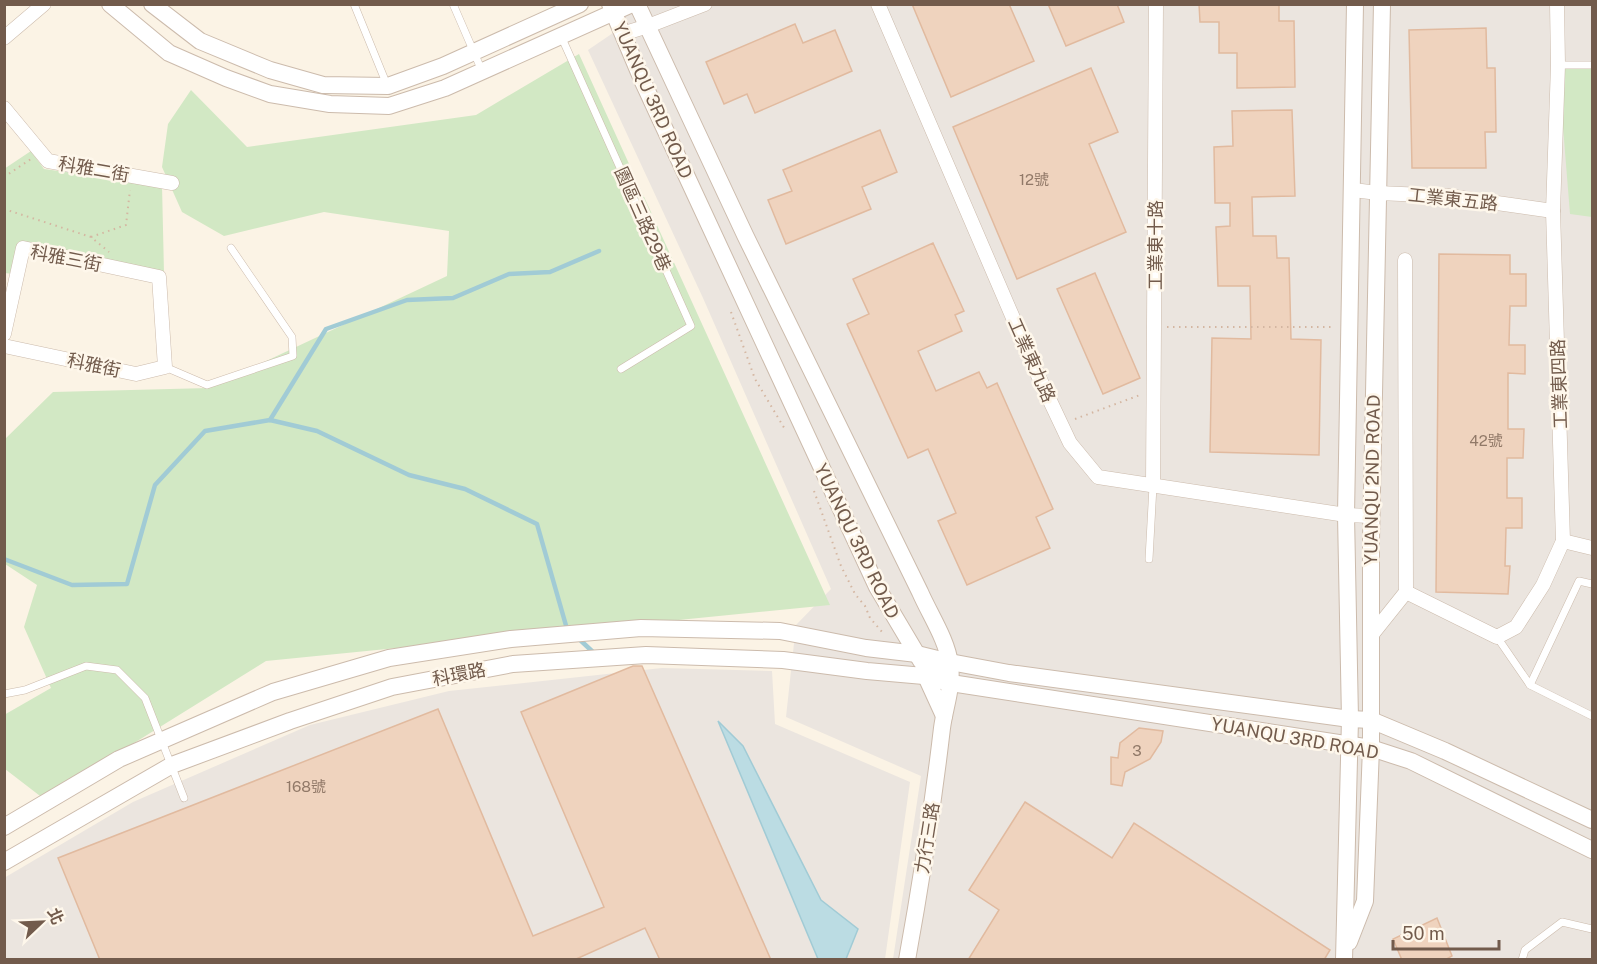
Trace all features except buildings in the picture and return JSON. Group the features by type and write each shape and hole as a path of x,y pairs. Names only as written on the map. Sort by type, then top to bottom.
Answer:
{"street":[{"path":"4,38 44,4"},
{"path":"110,4 169,52 226,78 270,94 330,104 389,106 445,88 561,36 612,9 632,4"},
{"path":"152,4 200,41 270,70 323,85 388,86 443,66 556,10 579,4"},
{"name":"YUANQU 3RD ROAD","path":"637,4 745,235 942,638 950,662 1009,673 1371,720 1445,751 1593,820"},
{"path":"621,34 705,4"},
{"name":"工業東九路","path":"878,4 1035,369 1070,443 1098,477 1346,515 1371,516"},
{"name":"工業東十路","path":"1153,486 1156,4"},
{"name":"YUANQU 2ND ROAD","path":"1345,955 1350,744 1346,515 1355,4"},
{"name":"YUANQU 2ND ROAD","path":"1345,955 1365,901 1371,748 1371,516 1382,4"},
{"name":"工業東四路","path":"1497,637 1516,627 1543,585 1563,541 1553,211 1558,65 1557,4"},
{"name":"YUANQU 3RD ROAD","path":"612,9 621,34 872,576 921,663"},
{"name":"科雅二街","path":"4,108 48,161 172,183"},
{"name":"工業東五路","path":"1353,190 1449,196 1553,211"},
{"name":"科雅三街","path":"4,334 23,248 159,277 165,367"},
{"path":"1370,637 1406,592 1405,260"},
{"name":"科雅街","path":"4,346 136,374 165,367"},
{"path":"1563,541 1593,548"},
{"path":"1406,592 1497,637"},
{"path":"873,650 881,649 896,639 899,632 897,623"},
{"name":"科環路","path":"4,827 119,759 273,692 389,658 511,639 641,628 780,631 873,650 921,663 951,683"},
{"name":"科環路","path":"4,862 172,765 290,721 392,687 513,664 646,656 783,660 867,671 921,663 950,662"},
{"name":"力行三路","path":"907,960 951,683 950,662"},
{"path":"921,663 944,716"},
{"name":"YUANQU 3RD ROAD","path":"951,683 1371,748 1412,761 1593,850"}],"lane":[{"path":"354,4 388,86"},
{"path":"453,4 482,71"},
{"name":"園區三路29巷","path":"561,36 691,326 621,369"},
{"path":"1558,65 1593,65"},
{"path":"165,367 207,385 293,356 292,337 231,248"},
{"path":"1149,560 1153,486"},
{"path":"1530,685 1580,581 1593,584"},
{"path":"1497,637 1530,685 1593,716"},
{"path":"4,694 25,690 86,666 117,670 145,698 184,798"},
{"path":"1522,960 1525,951 1562,922 1593,929"}],"path":[{"path":"4,177 40,152"},
{"path":"91,237 126,225 132,176"},
{"path":"4,209 91,237 132,271"},
{"path":"729,306 755,379 791,440"},
{"path":"1154,327 1350,326"},
{"path":"1062,425 1154,389"},
{"path":"812,485 841,566 870,618 883,633"}],"shaded area":[{"path":"602,4 1592,5 1592,959 893,959 921,776 786,717 796,625 831,589 703,298 588,50 613,33"},
{"path":"662,668 772,671 775,724 910,782 885,959 5,959 4,878 133,802 310,725 449,691"}],"green space":[{"path":"579,54 830,605 266,661 44,799 5,769 4,715 51,688 24,627 37,585 5,564 4,440 53,392 209,388 447,276 449,231 324,212 224,236 182,212 162,167 168,124 191,90 247,147 476,115"},
{"path":"1558,65 1592,65 1592,217 1570,214"},
{"path":"31,151 44,169 162,185 164,273 18,242 13,274 5,273 4,169"}],"water":[{"path":"718,721 743,746 821,900 858,929 846,959 818,959"}],"waterway":[{"path":"270,420 326,329 407,300 453,298 509,274 550,272 599,251"},
{"path":"4,559 72,585 127,584 155,485 205,431 270,420 317,431 409,475 465,489 537,524 567,629"},
{"path":"578,638 594,653"}]}
